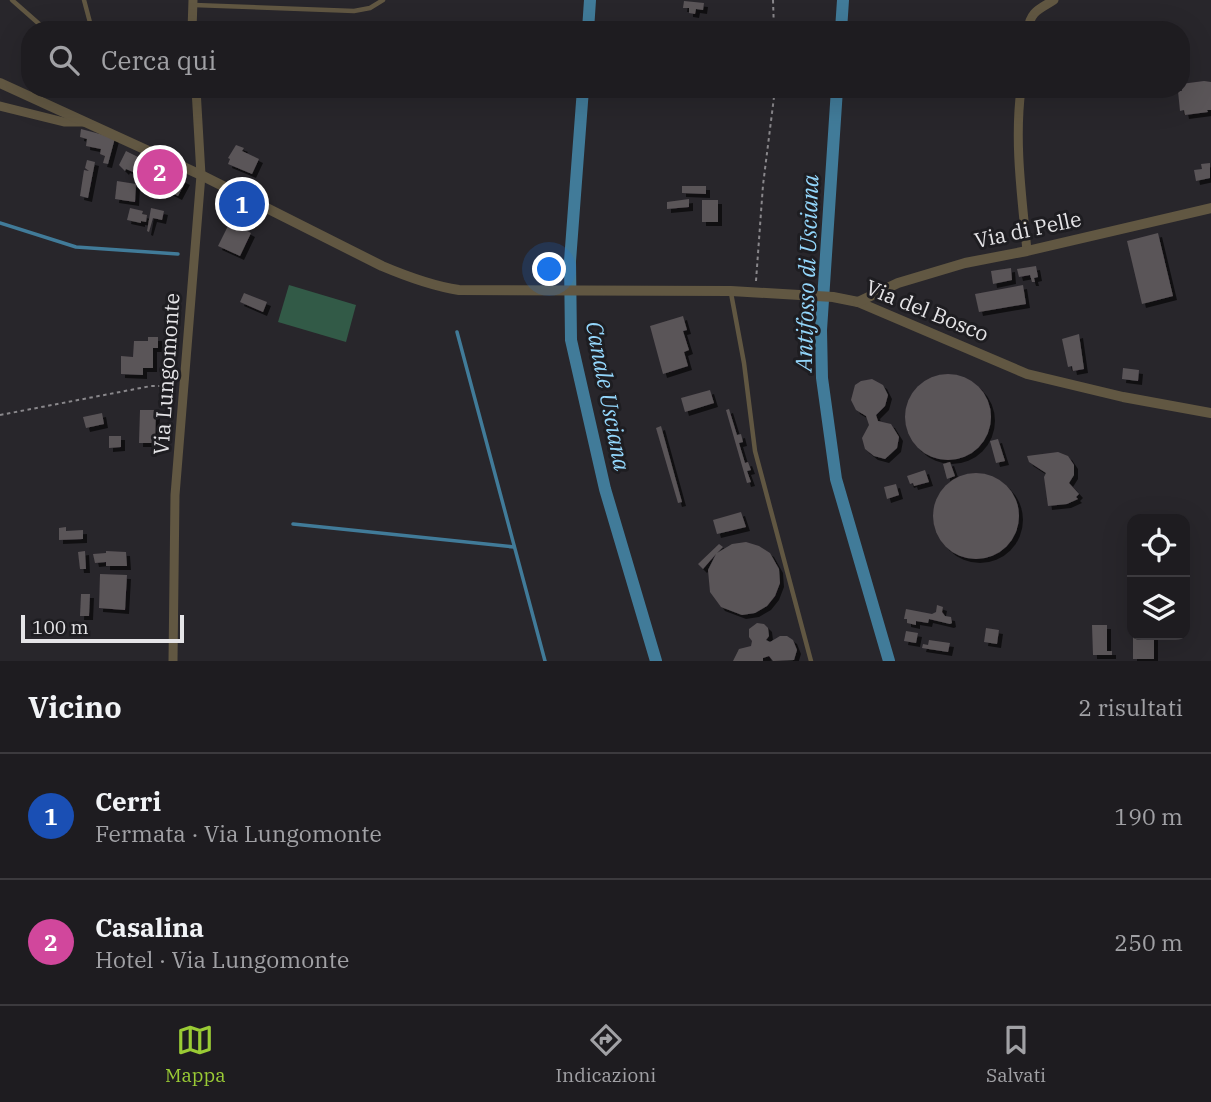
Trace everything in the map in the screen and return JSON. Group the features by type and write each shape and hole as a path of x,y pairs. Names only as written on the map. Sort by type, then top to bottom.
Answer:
{"street":[{"path":"1030,21 1036,9 1054,0"},
{"path":"192,21 193,3"},
{"name":"Via del Bosco","path":"0,83 21,93"},
{"name":"Via del Bosco","path":"33,98 201,175 410,278 439,287 459,290 731,291 833,297 858,302 1027,374 1123,397 1211,413"},
{"name":"Via Lungomonte","path":"173,661 175,495 201,175 197,98"},
{"path":"1020,98 1018,167 1027,251"},
{"path":"0,106 64,122 85,122"},
{"name":"Via di Pelle","path":"858,302 912,279 965,263 1211,208"}],"lane":[{"path":"12,0 36,21"},
{"path":"84,0 90,21"},
{"path":"193,3 354,10 370,8 383,0"},
{"path":"731,291 744,363 755,451 811,661"}],"path":[{"path":"773,0 774,21"},
{"path":"755,292 763,185 774,98"},
{"path":"0,415 151,386 183,386"}],"green space":[{"path":"289,285 356,305 346,342 278,322"}],"building":[{"path":"684,1 704,3 703,10 696,9 695,14 689,13 689,8 683,8"},
{"path":"1211,82 1211,110 1185,115 1184,110 1180,111 1179,98 1190,98 1190,83"},
{"path":"81,129 115,138 108,164 103,163 105,156 100,154 101,149 86,146 87,139 80,137"},
{"path":"236,145 259,159 252,174 228,164 228,158"},
{"path":"126,151 140,158 133,172 126,169 125,171 119,165"},
{"path":"87,160 95,162 88,198 80,196 84,170 89,171 85,168"},
{"path":"1210,163 1210,178 1196,181 1194,170 1202,169 1201,164"},
{"path":"157,167 186,181 178,196 150,182"},
{"path":"117,181 136,184 135,202 115,199"},
{"path":"682,186 706,186 706,194 682,193"},
{"path":"689,199 689,207 667,209 667,202"},
{"path":"702,200 718,200 718,222 702,222"},
{"path":"130,208 143,211 142,214 147,215 146,222 127,220"},
{"path":"151,208 164,211 162,220 153,218 149,232 147,231"},
{"path":"230,222 251,233 240,256 218,246"},
{"path":"1158,233 1173,296 1142,304 1127,241"},
{"path":"1036,266 1038,277 1034,278 1035,282 1032,282 1030,275 1019,277 1017,269"},
{"path":"1011,268 1012,280 993,284 991,271"},
{"path":"1023,285 1026,304 979,312 975,294"},
{"path":"244,293 267,302 263,312 240,302"},
{"path":"683,316 687,330 683,331 689,350 684,352 688,366 663,374 650,326"},
{"path":"1079,334 1084,369 1073,371 1072,366 1068,367 1062,339"},
{"path":"148,337 158,337 158,348 153,348 153,368 143,368 143,375 121,374 121,356 133,357 134,341 148,341"},
{"path":"1123,368 1139,370 1138,381 1122,379"},
{"path":"948,374 964,378 978,387 987,401 991,417 987,433 978,447 964,456 948,460 932,456 918,447 909,433 905,417 909,401 918,387 932,378"},
{"path":"872,379 883,385 888,395 885,406 876,415 878,421 891,424 899,437 897,448 885,459 874,456 865,449 862,438 869,425 866,416 856,410 851,400 855,385"},
{"path":"710,390 714,403 685,412 681,398"},
{"path":"729,409 737,435 741,434 743,442 739,443 745,463 748,462 751,470 747,471 751,482 747,483 726,410"},
{"path":"140,410 156,410 155,443 139,443"},
{"path":"102,413 104,424 86,428 83,417"},
{"path":"661,426 682,502 678,503 656,428"},
{"path":"109,436 121,436 121,447 109,448"},
{"path":"998,439 1005,461 996,463 990,441"},
{"path":"1058,452 1068,456 1074,465 1074,475 1069,483 1079,494 1076,497 1078,499 1067,504 1048,506 1044,477 1046,473 1029,462 1027,456"},
{"path":"950,462 955,476 947,479 943,464"},
{"path":"925,470 929,482 914,486 913,483 910,484 907,476"},
{"path":"976,473 992,477 1006,486 1015,500 1019,516 1015,532 1006,546 992,555 976,559 960,555 946,546 937,532 933,516 937,500 946,486 960,477"},
{"path":"896,484 899,495 887,499 884,487"},
{"path":"741,512 746,527 717,534 713,520"},
{"path":"66,527 66,531 83,530 83,539 59,540 59,528"},
{"path":"746,542 770,553 779,569 780,583 767,606 755,613 742,615 721,607 710,592 708,570 716,554 703,569 698,564 719,544 723,547 717,553 732,544"},
{"path":"85,551 86,569 80,569 78,552"},
{"path":"106,551 126,552 127,566 95,563 93,554"},
{"path":"100,574 127,575 125,610 99,608"},
{"path":"81,594 90,594 89,616 80,616"},
{"path":"937,605 943,607 942,612 951,617 952,623 929,619 928,623 916,621 916,625 907,623 907,619 904,619 906,609 932,614 936,612"},
{"path":"757,623 768,628 769,636 766,640 770,642 780,636 793,640 797,650 794,660 773,661 769,656 763,658 763,661 733,661 739,649 751,646 749,629"},
{"path":"1092,625 1107,625 1107,651 1112,651 1112,655 1093,655"},
{"path":"986,628 999,630 997,644 984,642"},
{"path":"906,631 918,633 916,643 904,641"},
{"path":"929,640 950,643 948,652 922,648 923,644 928,645"},
{"path":"1133,640 1154,640 1154,659 1133,659"}],"waterway":[{"name":"Canale Usciana","path":"589,21 590,0"},
{"name":"Antifosso di Usciana","path":"842,21 843,0"},
{"name":"Canale Usciana","path":"582,98 570,261 571,340 605,489 656,661"},
{"name":"Antifosso di Usciana","path":"836,98 821,330 822,378 836,479 889,661"},
{"path":"0,223 76,247 178,254"},
{"path":"457,332 545,661"},
{"path":"293,524 514,547"}],"place":[{"name":"Casalina","path":"160,172"},
{"name":"Cerri","path":"242,204"}]}
